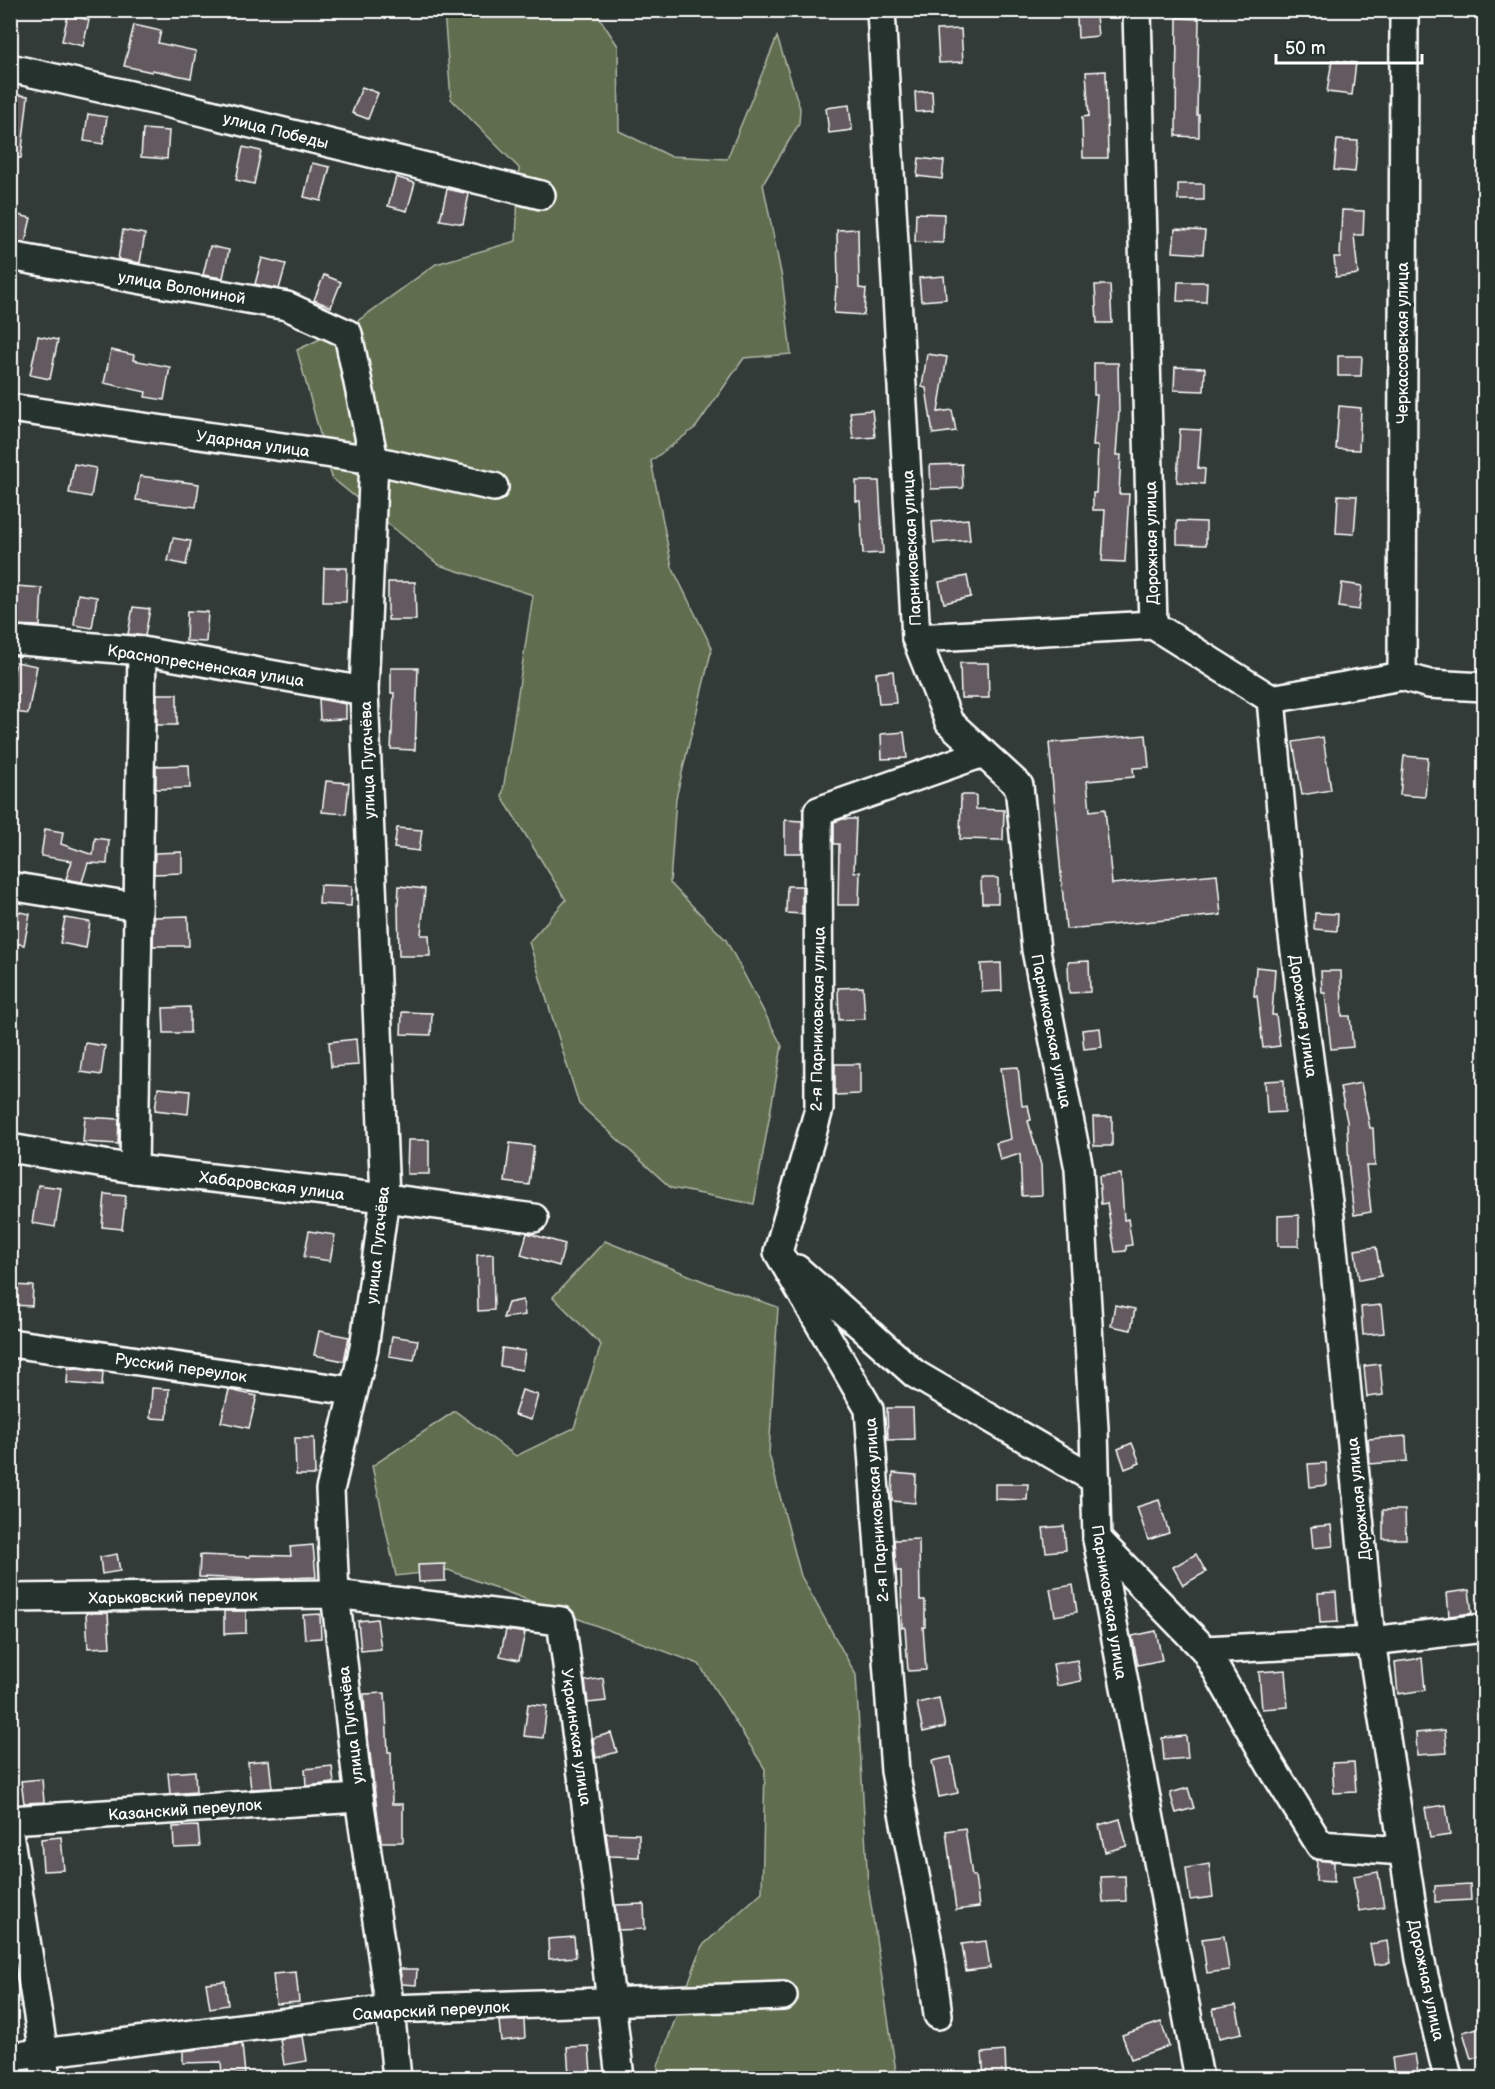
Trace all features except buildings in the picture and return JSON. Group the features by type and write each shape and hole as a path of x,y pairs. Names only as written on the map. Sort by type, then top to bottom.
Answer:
{"street":[{"name":"Парниковская улица","path":"881,10 916,638 949,722 1019,786 1036,950 1079,1169 1096,1480 1097,1539 1199,2079"},
{"name":"Дорожная улица","path":"1137,10 1153,625 1270,699 1291,921 1330,1217 1371,1641 1420,1959 1448,2079"},
{"name":"Черкассовская улица","path":"1402,676 1404,10"},
{"name":"улица Победы","path":"10,68 166,103 541,195"},
{"name":"улица Волониной","path":"10,256 287,306 348,334"},
{"name":"улица Пугачёва","path":"348,334 374,460 364,691 385,1198 364,1348 330,1490 335,1594 359,1798 390,2008 397,2079"},
{"name":"Ударная улица","path":"10,408 374,460 494,488"},
{"path":"916,638 1153,625"},
{"name":"Краснопресненская улица","path":"10,640 142,651 364,691"},
{"path":"134,1169 142,651"},
{"path":"1270,699 1402,676 1430,684 1485,687"},
{"name":"2-я Парниковская улица","path":"938,2015 930,1953 895,1771 868,1409 778,1252 819,1108 818,811 983,753"},
{"path":"10,886 138,907"},
{"name":"Хабаровская улица","path":"10,1148 134,1169 534,1218"},
{"path":"778,1252 915,1374 1096,1480"},
{"name":"Русский переулок","path":"10,1343 352,1391"},
{"path":"1097,1539 1205,1650 1271,1766 1320,1845 1403,1851"},
{"name":"Харьковский переулок","path":"10,1598 335,1594"},
{"name":"Украинская улица","path":"335,1594 561,1621 620,2079"},
{"path":"1205,1650 1371,1641 1485,1628"},
{"name":"Казанский переулок","path":"10,1821 359,1798"},
{"path":"10,1839 45,2066"},
{"name":"Самарский переулок","path":"10,2057 45,2066 390,2008 783,1996"}],"green space":[{"path":"444,11 595,11 618,46 619,131 670,156 727,159 777,37 800,108 799,124 763,184 782,278 791,354 744,358 696,427 651,461 672,567 712,648 676,798 670,883 726,940 782,1046 754,1204 671,1188 579,1104 529,942 566,900 502,797 533,595 439,565 332,478 297,350 356,322 436,264 516,241 519,168 451,99"},
{"path":"605,1241 708,1283 778,1307 769,1454 801,1576 856,1675 868,1885 897,2078 658,2078 658,2066 702,1946 762,1892 765,1769 699,1664 448,1570 396,1576 372,1466 455,1411 516,1456 574,1428 601,1345 553,1297"}]}
